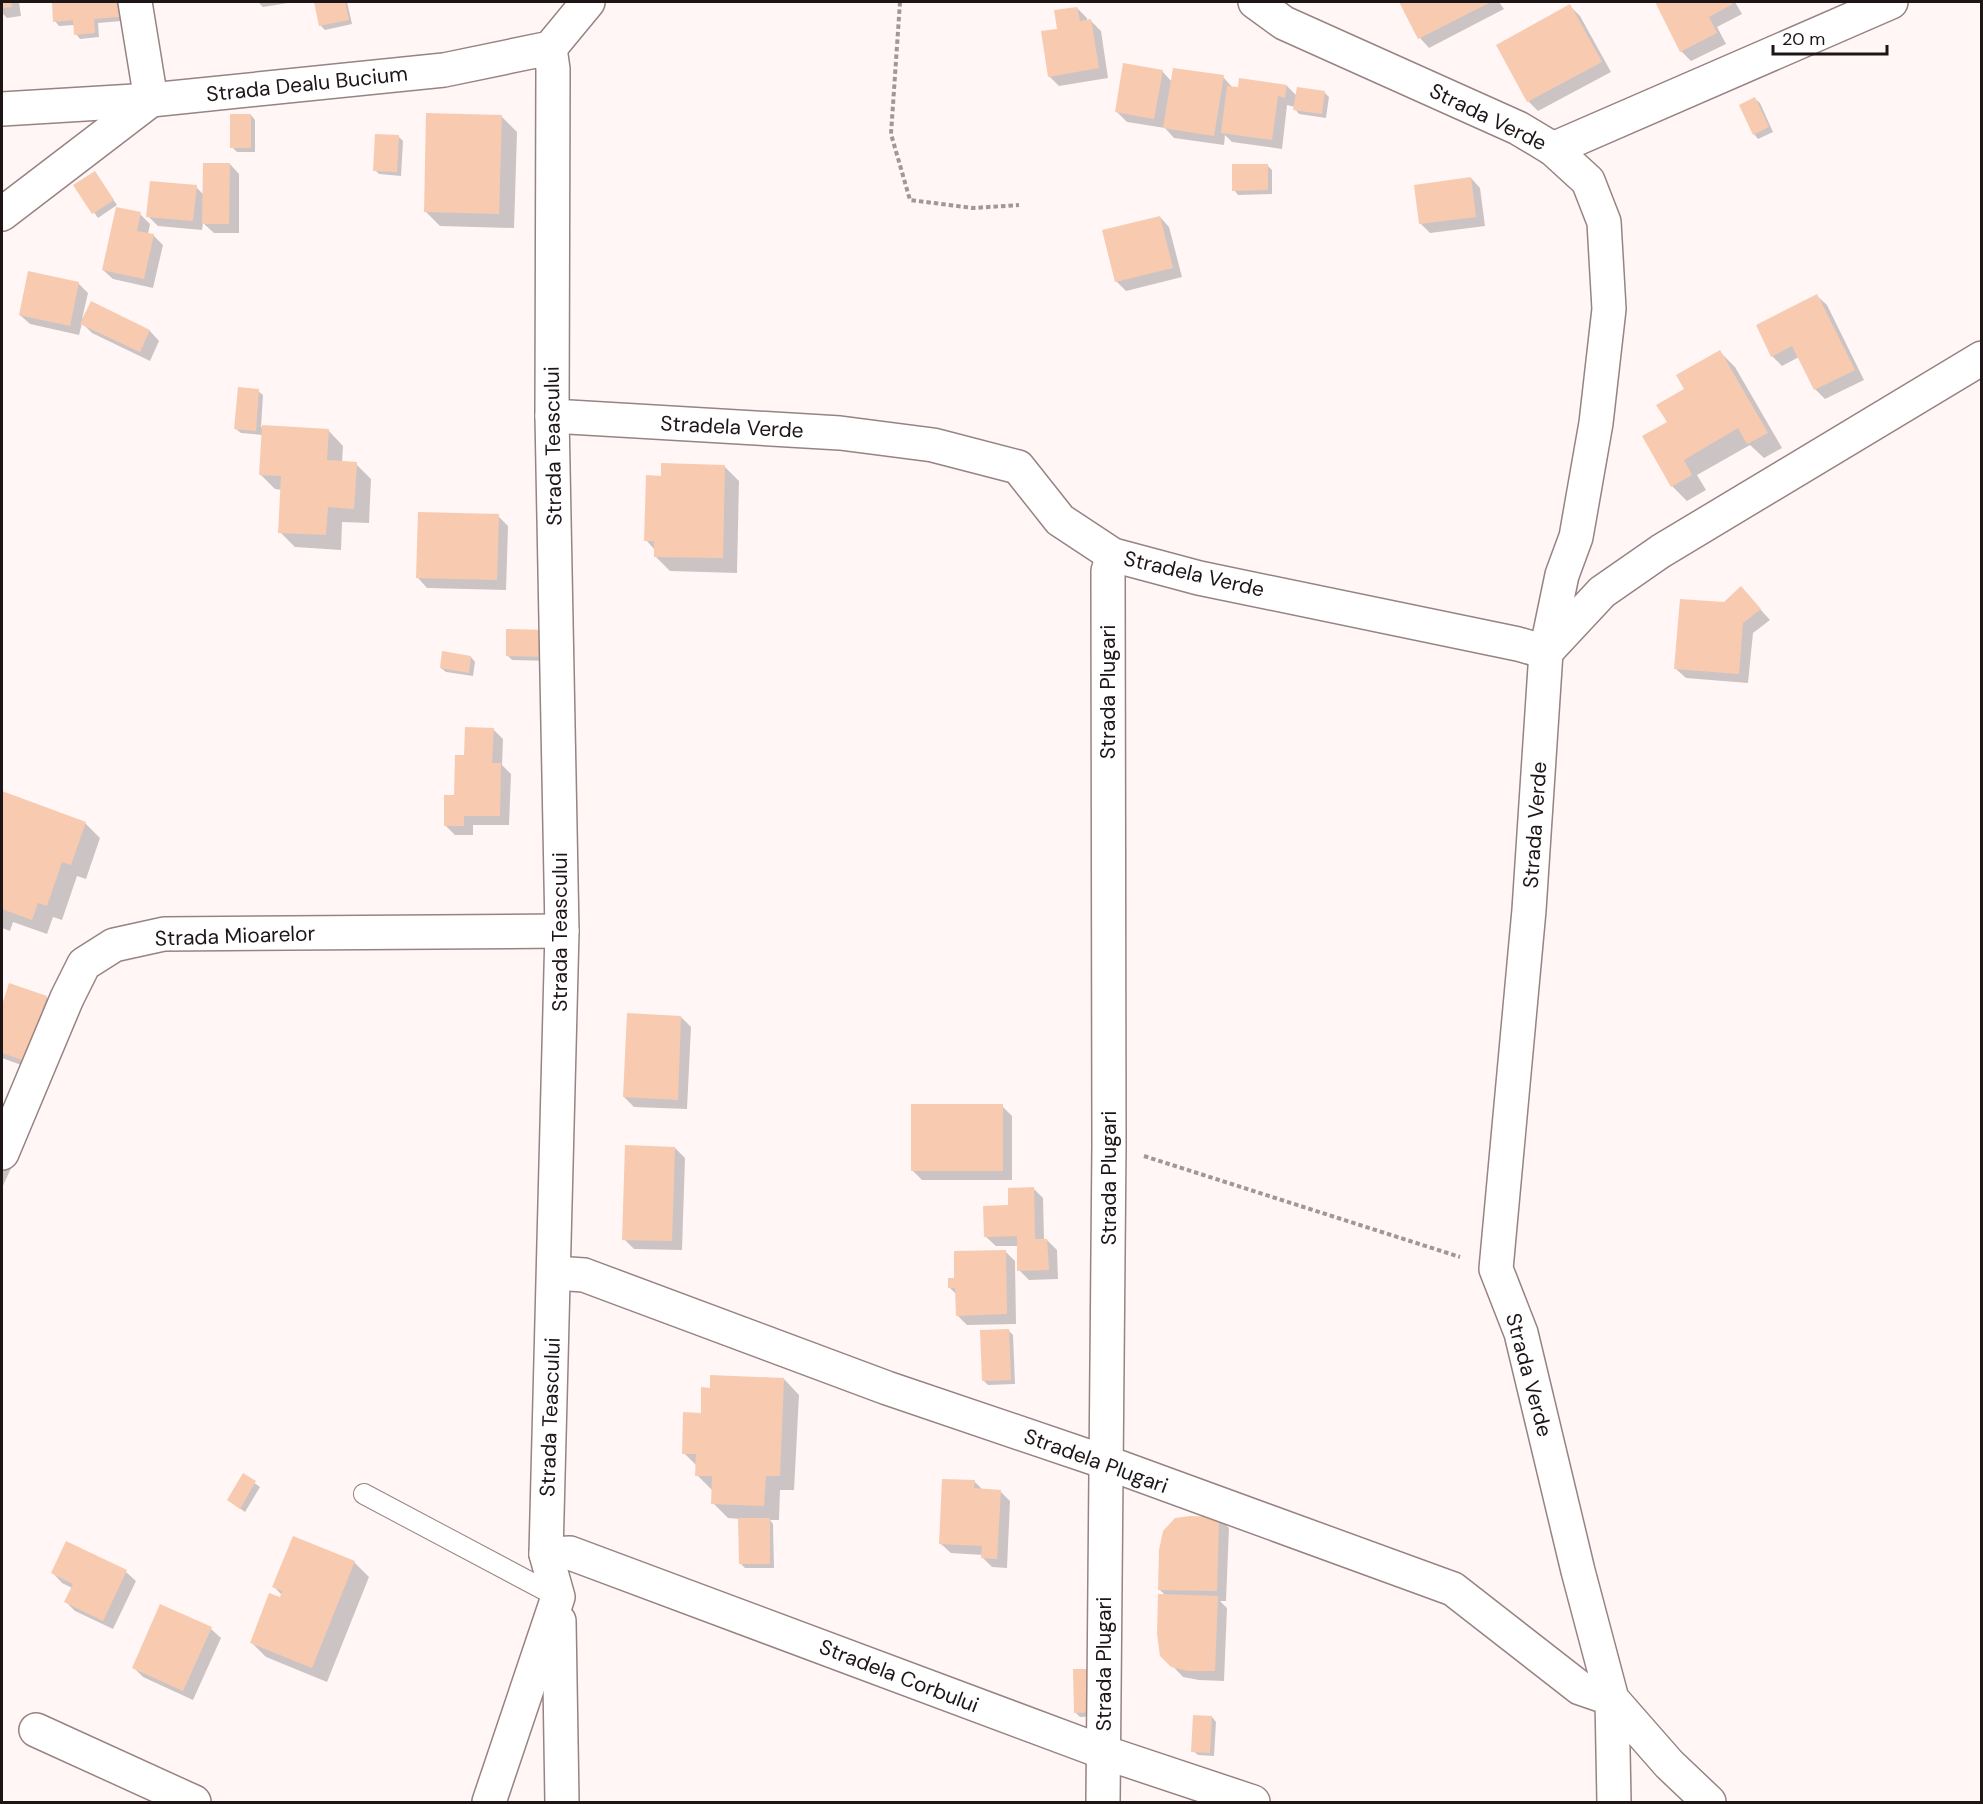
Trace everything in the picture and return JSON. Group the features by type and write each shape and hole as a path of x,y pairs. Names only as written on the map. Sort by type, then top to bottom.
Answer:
{"street":[{"path":"2,214 151,100 135,2"},
{"path":"550,48 588,2"},
{"name":"Strada Verde","path":"1255,2 1284,23 1518,128 1553,149 1588,181 1604,222 1610,309 1596,423 1576,537 1562,575 1546,652 1529,910 1496,1269 1521,1333 1578,1571 1612,1699 1669,1764 1709,1803"},
{"path":"1553,149 1891,2"},
{"name":"Strada Dealu Bucium","path":"2,109 151,100 444,70 550,48"},
{"name":"Strada Teascului","path":"550,48 553,69 552,417 562,931 546,1554 558,1597 562,1803"},
{"path":"1546,652 1602,592 1661,551 1982,358"},
{"name":"Stradela Verde","path":"552,417 840,433 933,445 1018,467 1060,520 1113,555 1199,578 1518,644 1546,652"},
{"name":"Strada Plugari","path":"1103,1803 1109,1145 1107,571 1113,555"},
{"name":"Strada Mioarelor","path":"2,1153 67,998 84,964 114,945 164,934 562,931"},
{"name":"Stradela Plugari","path":"555,1273 585,1275 876,1383 1105,1462 1453,1589 1580,1688 1612,1699"},
{"name":"Stradela Corbului","path":"546,1554 570,1553 1103,1752 1253,1803"},
{"path":"489,1803 558,1597"},
{"path":"1612,1699 1614,1803"},
{"path":"36,1730 194,1803"}],"lane":[{"path":"364,1494 558,1597"}],"path":[{"path":"900,2 891,134 910,200 973,208 1019,205"},
{"path":"1109,1145 1496,1269"}],"building":[{"path":"2,2 11,2 12,7 2,8"},
{"path":"52,2 129,2 130,16 94,19 95,33 74,35 73,20 53,22"},
{"path":"314,2 345,2 349,20 319,26"},
{"path":"1399,2 1491,2 1418,39"},
{"path":"1655,2 1731,2 1733,4 1709,17 1717,33 1680,52"},
{"path":"1570,4 1602,62 1527,102 1496,45"},
{"path":"1077,7 1080,21 1091,19 1099,68 1048,77 1041,31 1057,29 1054,10"},
{"path":"1123,63 1163,70 1154,119 1115,112"},
{"path":"1173,68 1224,75 1214,136 1163,128"},
{"path":"1239,78 1287,85 1285,98 1278,96 1272,140 1221,133 1227,86 1238,87"},
{"path":"1297,87 1325,91 1322,114 1293,110"},
{"path":"1755,97 1769,127 1753,135 1739,105"},
{"path":"426,113 502,115 499,214 424,212"},
{"path":"230,114 251,114 251,148 230,148"},
{"path":"375,134 399,135 397,172 373,171"},
{"path":"203,163 230,163 229,224 202,224"},
{"path":"1232,164 1268,164 1268,190 1232,191"},
{"path":"95,171 114,200 92,214 73,185"},
{"path":"1471,177 1476,217 1419,224 1414,185"},
{"path":"150,181 197,185 193,221 146,217"},
{"path":"116,207 141,212 137,231 154,234 144,279 102,270"},
{"path":"1160,216 1173,268 1115,282 1102,230"},
{"path":"28,271 79,282 70,326 19,315"},
{"path":"1817,294 1855,370 1814,390 1792,346 1771,357 1756,325"},
{"path":"91,301 150,330 140,352 80,324"},
{"path":"1720,350 1768,433 1747,444 1738,428 1684,460 1692,475 1671,487 1642,436 1667,422 1656,405 1684,389 1676,375"},
{"path":"238,387 259,389 256,431 234,429"},
{"path":"262,425 329,429 327,460 357,462 354,509 328,507 326,535 278,533 281,476 259,475"},
{"path":"661,463 725,465 723,558 654,557 654,541 644,541 646,475 661,476"},
{"path":"418,512 499,514 497,580 416,578"},
{"path":"1741,586 1761,609 1743,623 1739,674 1674,669 1680,599 1724,602"},
{"path":"506,629 548,630 547,657 506,656"},
{"path":"442,651 471,656 469,673 440,668"},
{"path":"465,727 494,728 492,763 501,763 500,816 464,816 464,826 444,826 444,795 454,795 455,755 464,755"},
{"path":"2,791 86,822 71,865 62,862 47,906 38,903 32,920 2,909"},
{"path":"9,983 47,996 25,1061 2,1053 2,1005"},
{"path":"627,1013 681,1016 678,1100 623,1097"},
{"path":"911,1104 1003,1104 1003,1171 911,1171"},
{"path":"625,1145 675,1147 672,1241 622,1240"},
{"path":"1034,1187 1035,1239 1047,1239 1049,1270 1017,1271 1017,1236 984,1237 983,1206 1008,1205 1008,1188"},
{"path":"1006,1250 1007,1314 956,1316 955,1288 948,1288 948,1278 954,1278 954,1251"},
{"path":"1009,1329 1011,1380 982,1381 980,1330"},
{"path":"710,1375 784,1378 780,1476 766,1476 764,1506 711,1504 712,1476 695,1476 696,1454 682,1454 683,1412 701,1413 701,1387 710,1388"},
{"path":"243,1473 256,1481 240,1509 227,1500"},
{"path":"942,1479 975,1480 974,1488 1001,1490 997,1559 981,1558 982,1546 939,1544"},
{"path":"1219,1517 1217,1591 1158,1590 1159,1550 1163,1531 1175,1518"},
{"path":"738,1518 770,1518 770,1564 739,1564"},
{"path":"293,1536 355,1561 312,1668 250,1643 269,1593 280,1597 282,1591 272,1587"},
{"path":"66,1541 127,1570 103,1621 64,1602 73,1584 51,1573"},
{"path":"1158,1594 1218,1596 1215,1671 1188,1671 1171,1667 1160,1656 1157,1634"},
{"path":"160,1604 212,1627 183,1691 132,1668"},
{"path":"1073,1669 1096,1669 1097,1712 1074,1713"},
{"path":"1193,1715 1212,1716 1210,1753 1191,1752"}]}
